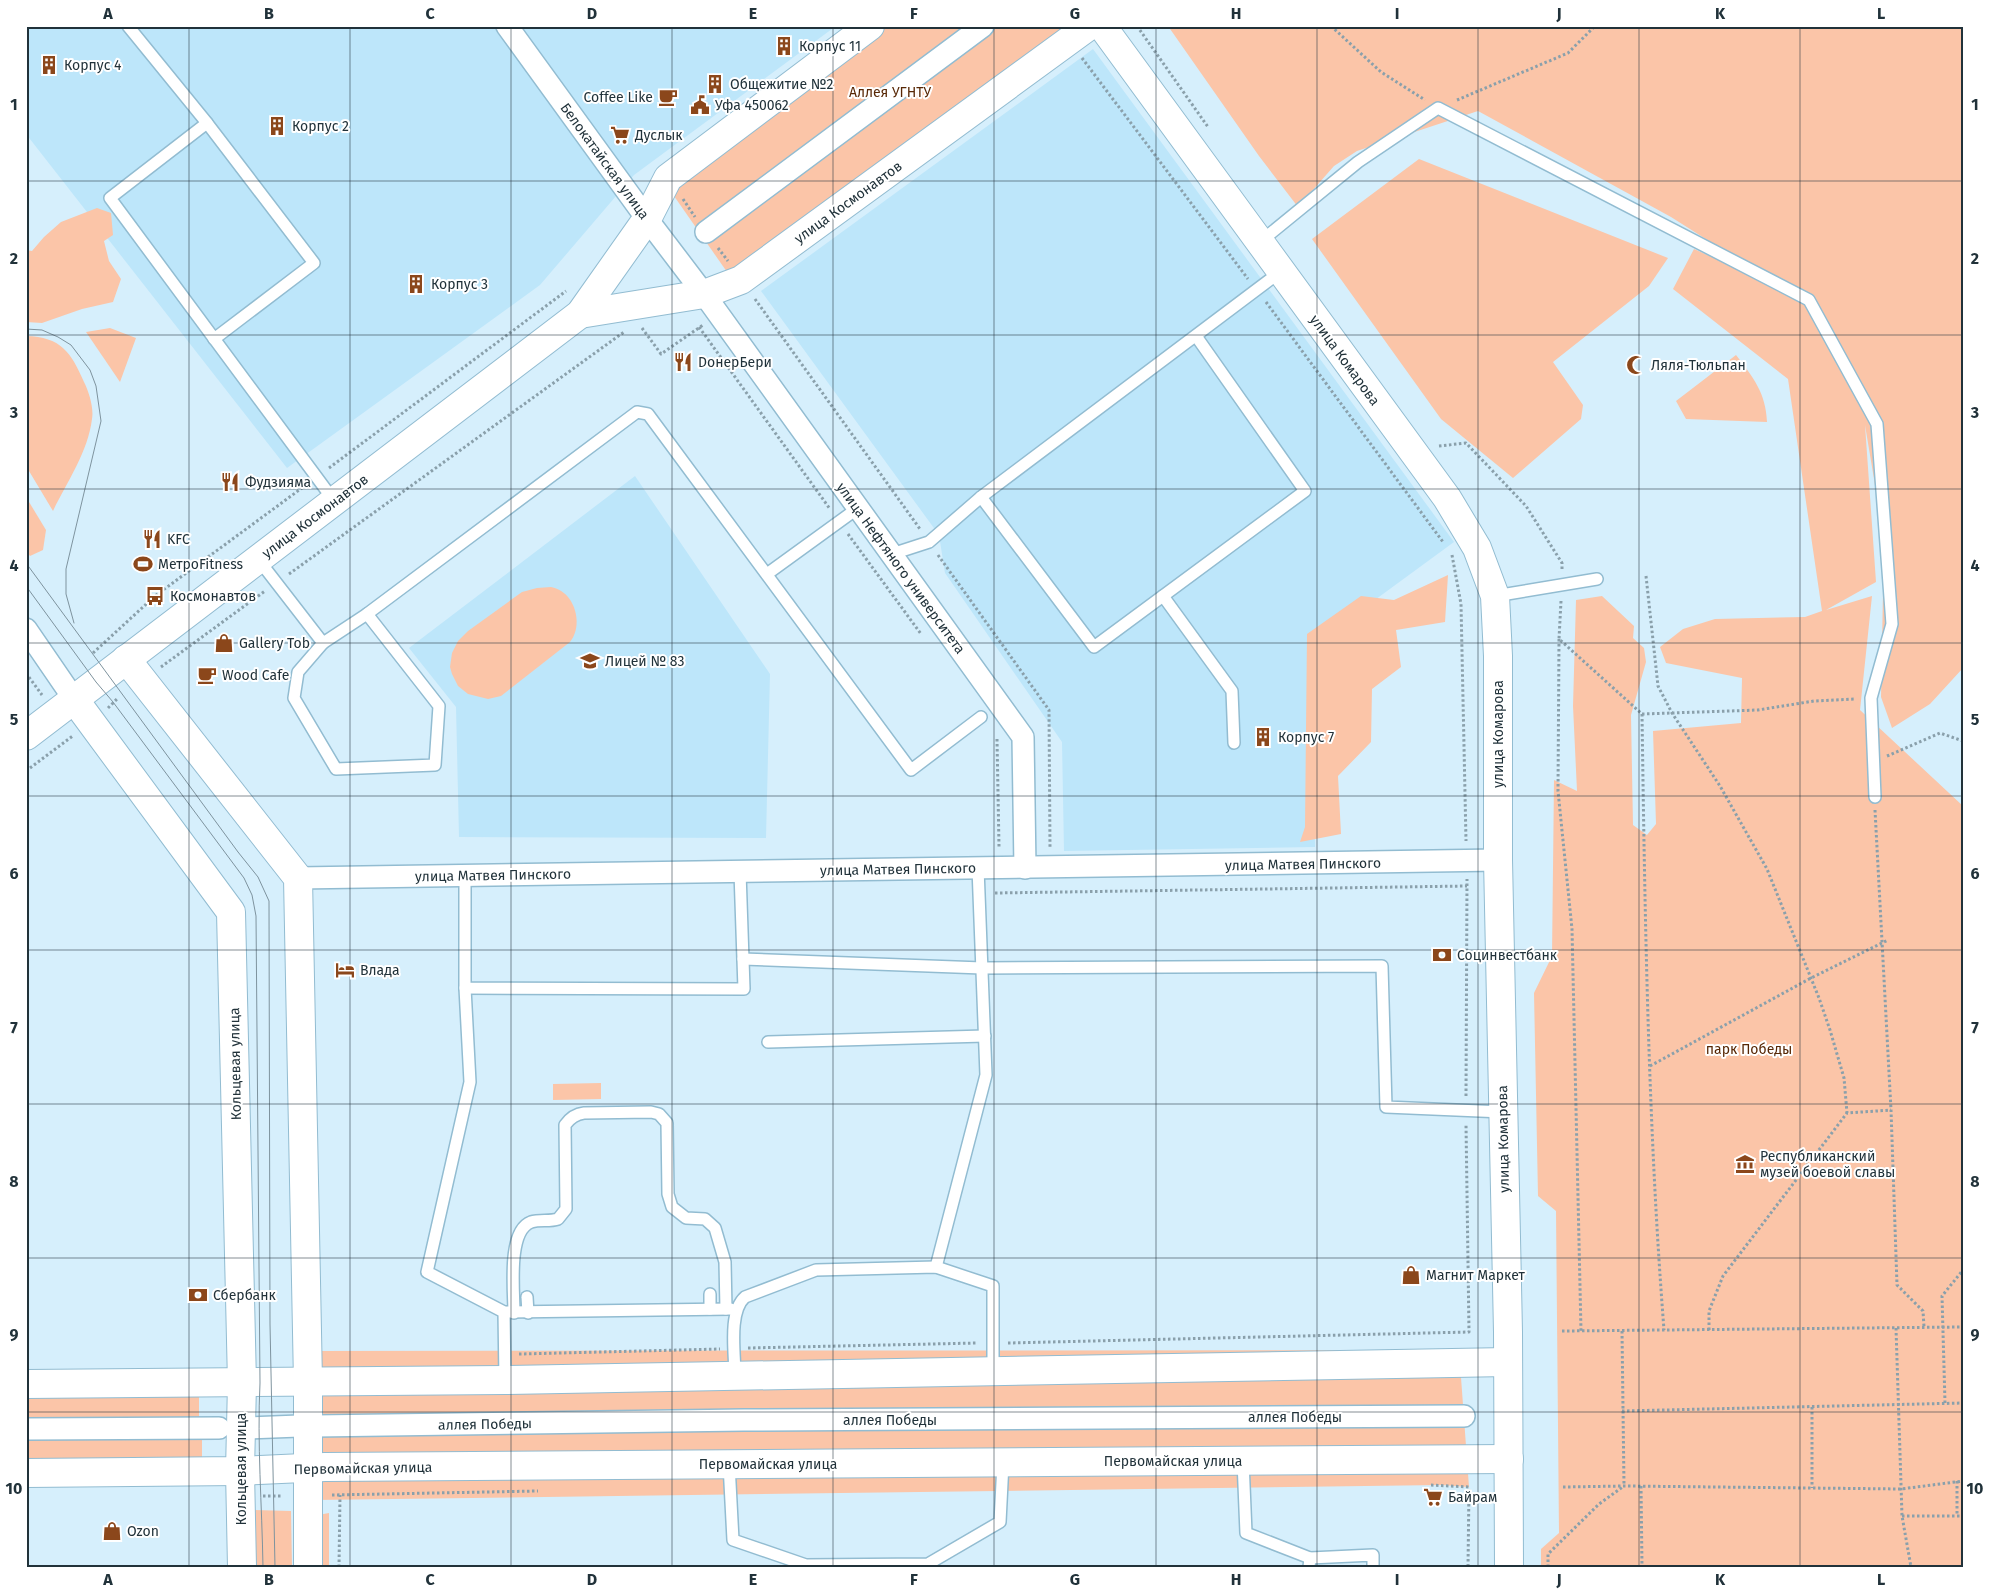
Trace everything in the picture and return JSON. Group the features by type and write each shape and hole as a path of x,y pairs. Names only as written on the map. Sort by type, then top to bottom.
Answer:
{"street":[{"name":"Белокатайская улица","path":"507,26 711,305"},
{"name":"улица Космонавтов","path":"26,736 69,691 126,659 580,314 647,219 668,178 870,26"},
{"path":"706,232 983,26"},
{"name":"улица Космонавтов","path":"580,314 711,305 741,280 1089,26"},
{"name":"улица Комарова","path":"1102,26 1447,498 1477,548 1495,596 1498,656 1498,860 1508,1362 1509,1567"},
{"name":"улица Нефтяного университета","path":"711,305 1022,737 1025,868"},
{"name":"Кольцевая улица","path":"26,629 69,691 82,733 231,912 242,1383 240,1471 242,1567"},
{"path":"126,659 298,878 308,1382 308,1567"},
{"name":"улица Матвея Пинского","path":"298,878 1467,862 1498,860"},
{"path":"26,1384 505,1380 1508,1362"},
{"name":"аллея Победы","path":"250,1428 744,1420 1464,1416"},
{"path":"26,1429 219,1428"},
{"name":"Первомайская улица","path":"26,1473 729,1464 1509,1459"}],"lane":[{"path":"128,26 314,263 214,339"},
{"path":"1259,243 1358,162 1438,108 1809,300 1876,424 1892,624 1871,698 1874,797"},
{"path":"206,123 110,198 335,502"},
{"path":"892,554 929,542 981,497 1280,272"},
{"path":"981,497 1094,647 1305,491 1196,336"},
{"path":"367,614 439,706 435,765 336,769 294,698 298,672 323,643 367,614 637,412 648,414 911,770 981,717"},
{"path":"767,574 858,508"},
{"path":"258,559 323,643"},
{"path":"1495,596 1597,579"},
{"path":"1163,596 1232,691 1234,744"},
{"path":"936,1267 986,1075 979,893 989,868"},
{"path":"465,988 744,989 740,872"},
{"path":"464,875 465,988 470,1082 427,1272 509,1312 528,1312 731,1309 750,1294 816,1270 936,1267 992,1286 994,1371"},
{"path":"743,959 982,968 1382,966 1386,1107 1503,1112"},
{"path":"768,1042 984,1036"},
{"path":"505,1380 509,1312 514,1260 519,1234 522,1228 531,1222 558,1219 566,1209 565,1125 574,1115 584,1113 641,1112 659,1114 667,1124 668,1194 672,1207 686,1218 705,1219 712,1223 715,1228 725,1262 731,1309 735,1376"},
{"path":"710,1294 710,1310"},
{"path":"527,1297 528,1312"},
{"path":"1243,1460 1246,1533 1309,1562 1373,1555 1374,1567"},
{"path":"729,1464 733,1540 806,1566 928,1565 1000,1522 1003,1462"}],"path":[{"path":"1331,26 1381,72 1438,108 1568,53 1595,26"},
{"path":"1079,54 1257,290 1446,546"},
{"path":"26,673 46,700 69,691 92,654 155,596 564,293 570,285"},
{"path":"751,293 1049,710 1051,867"},
{"path":"637,322 661,354 699,327 711,305"},
{"path":"699,327 924,639"},
{"path":"26,771 82,733 123,694 629,328"},
{"path":"1440,446 1466,443 1526,506 1562,563 1559,639 1558,791 1572,929 1581,1331"},
{"path":"1452,554 1461,604 1467,862 1466,1110 1469,1332"},
{"path":"1646,576 1658,686 1672,713 1720,786 1767,868 1827,1022 1844,1078 1847,1113 1723,1276 1709,1310 1709,1330"},
{"path":"1559,639 1642,714 1758,710 1814,701 1871,698"},
{"path":"1642,714 1646,973 1655,1214 1664,1330"},
{"path":"981,717 998,740 989,868 999,892"},
{"path":"1873,762 1940,732 1963,741"},
{"path":"1874,797 1891,1110 1897,1285 1923,1311 1924,1327"},
{"path":"979,893 1467,886"},
{"path":"1650,1066 1811,978 1888,940"},
{"path":"1847,1113 1891,1110"},
{"path":"1944,1403 1942,1296 1963,1270"},
{"path":"1562,1331 1963,1327"},
{"path":"1896,1328 1902,1516 1911,1567"},
{"path":"1622,1331 1624,1486"},
{"path":"1622,1411 1963,1403"},
{"path":"1812,1407 1812,1488"},
{"path":"1957,1481 1957,1516"},
{"path":"1564,1487 1901,1488 1963,1481"},
{"path":"1548,1567 1548,1554 1599,1504 1624,1486"},
{"path":"1641,1486 1642,1567"},
{"path":"1468,1567 1469,1487"},
{"path":"339,1567 340,1494"},
{"path":"262,1496 283,1496"},
{"path":"1902,1516 1963,1516"}],"shaded area":[{"path":"26,26 836,26 634,175 540,285 287,468 26,134"},
{"path":"1093,49 1454,542 1312,646 1315,847 1064,851 1062,742 945,573 939,535 761,291"},
{"name":"Лицей № 83","path":"635,476 770,674 766,838 459,837 456,707 409,648"}],"green space":[{"name":"Аллея УГНТУ","path":"870,26 1058,26 1069,42 734,282 674,196 668,178"},
{"name":"парк Победы","path":"1168,26 1963,26 1963,668 1930,704 1892,728 1881,697 1884,539 1865,425 1876,582 1826,610 1872,596 1860,710 1963,806 1963,1567 1541,1567 1541,1549 1559,1533 1556,1211 1538,1196 1534,993 1552,956 1554,780 1577,791 1573,706 1576,600 1602,596 1634,626 1633,638 1644,648 1646,662 1631,715 1633,825 1647,835 1656,824 1653,731 1741,723 1742,678 1666,663 1660,647 1683,629 1715,619 1805,617 1822,611 1788,379 1673,289 1694,249 1788,291 1671,217 1478,111 1357,151 1334,166 1298,207 1259,156"},
{"path":"1419,159 1668,258 1649,286 1553,362 1583,405 1581,419 1513,478 1441,419 1312,239"},
{"path":"97,208 111,213 113,235 104,241 109,261 121,279 113,302 82,309 42,323 26,322 26,250 32,251 61,222"},
{"path":"110,328 136,338 120,382 86,332"},
{"path":"26,336 48,339 63,348 79,371 88,390 92,405 90,431 82,455 53,511 26,466"},
{"path":"1736,355 1758,386 1764,402 1767,422 1686,419 1676,401"},
{"path":"26,497 46,530 43,550 30,556 26,551"},
{"path":"1448,575 1445,622 1396,630 1401,667 1372,689 1371,742 1338,776 1341,834 1300,842 1305,827 1307,634 1361,596 1394,600"},
{"path":"551,587 566,595 575,610 576,627 570,642 501,696 488,699 468,694 458,686 450,667 452,653 458,641 468,631 522,592"},
{"path":"601,1083 601,1099 553,1100 553,1084"},
{"path":"1459,1350 1469,1487 1442,1485 315,1500 314,1351"},
{"path":"199,1396 199,1418 26,1418 26,1397"},
{"path":"26,1438 202,1438 202,1460 26,1460"},
{"path":"251,1510 291,1511 292,1567 251,1567"},
{"path":"329,1513 329,1567 317,1567 318,1515"}],"tram line":[{"path":"26,329 42,330 71,345 90,370 96,386 101,421 66,569 66,594 74,623"},
{"path":"26,563 258,877 269,901 270,1324 275,1567"},
{"path":"26,586 244,878 252,895 256,916 259,1429 263,1567"}],"place":[{"name":"Корпус 11","path":"784,46"},
{"name":"Корпус 4","path":"49,65"},
{"name":"Общежитие №2","path":"715,84"},
{"name":"Coffee Like","path":"668,97"},
{"name":"Уфа 450062","path":"700,105"},
{"name":"Корпус 2","path":"277,126"},
{"name":"Дуслык","path":"620,135"},
{"name":"Корпус 3","path":"416,284"},
{"name":"DонерБери","path":"683,362"},
{"name":"Ляля-Тюльпан","path":"1636,365"},
{"name":"Фудзияма","path":"230,482"},
{"name":"KFC","path":"152,539"},
{"name":"МетроFitness","path":"143,564"},
{"name":"Космонавтов","path":"155,596"},
{"name":"Gallery Tob","path":"224,643"},
{"name":"Лицей № 83","path":"590,661"},
{"name":"Wood Cafe","path":"207,675"},
{"name":"Корпус 7","path":"1263,737"},
{"name":"Социнвестбанк","path":"1442,955"},
{"name":"Влада","path":"345,970"},
{"name":"Республиканский музей боевой славы","path":"1745,1164"},
{"name":"Магнит Маркет","path":"1411,1275"},
{"name":"Сбербанк","path":"198,1295"},
{"name":"Байрам","path":"1433,1497"},
{"name":"Ozon","path":"112,1531"}]}
